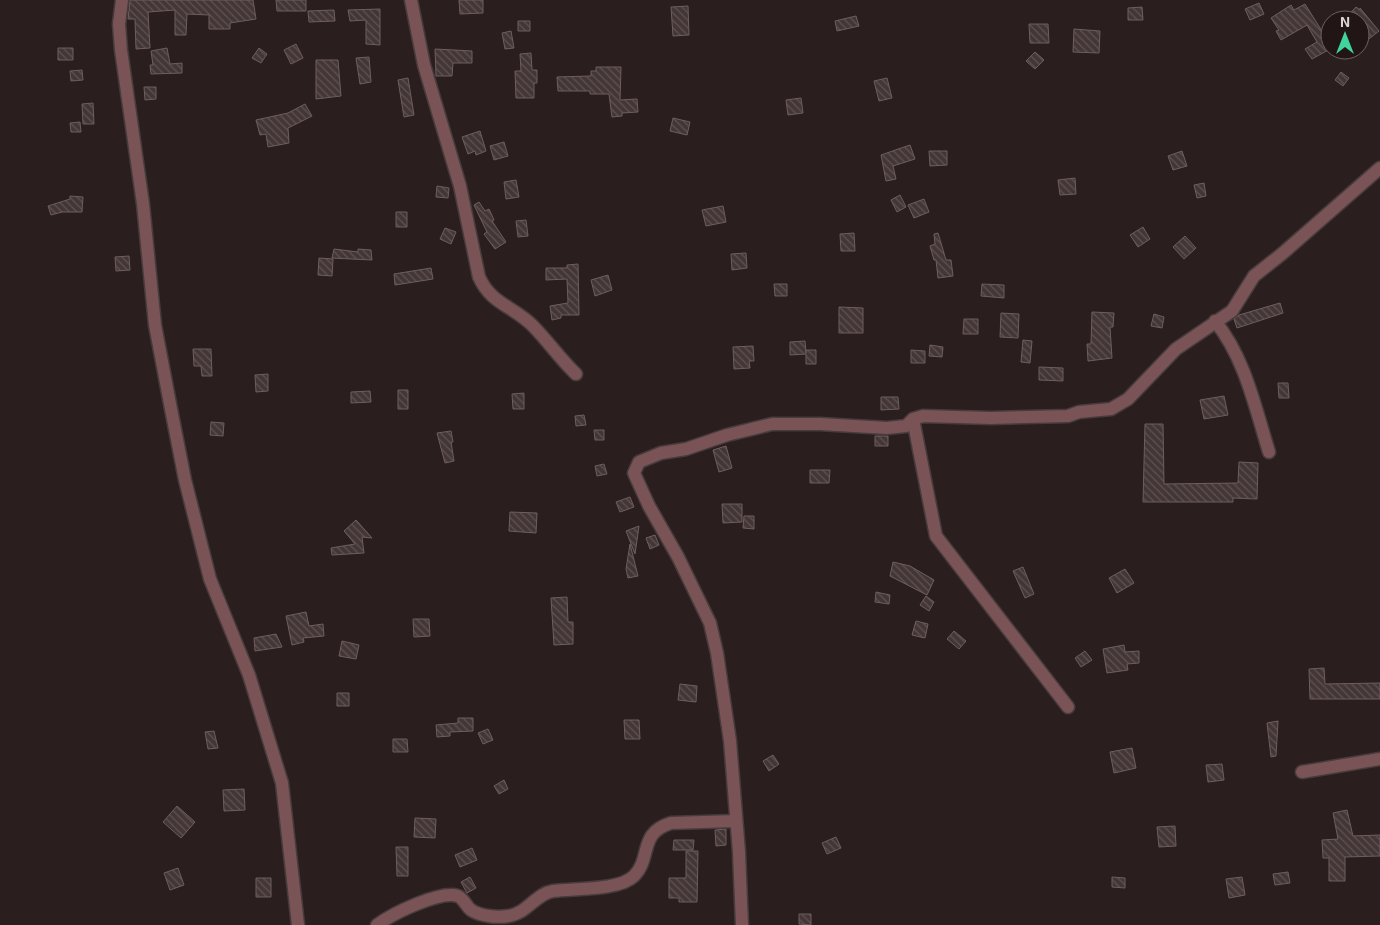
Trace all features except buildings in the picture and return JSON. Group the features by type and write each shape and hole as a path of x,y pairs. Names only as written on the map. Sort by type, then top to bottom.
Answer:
{"street":[{"path":"122,0 119,24 121,50 143,204 155,325 167,390 187,490 208,571 220,607 248,675 282,784 298,925"},
{"path":"411,0 424,65 460,186 479,277 484,290 495,300 532,325 576,374"},
{"path":"742,925 736,821 726,713 710,623 645,498 634,473 639,462 661,453 686,449 755,427 790,424 899,428 906,426 913,419 923,416 990,418 1068,416 1079,412 1111,409 1128,399 1176,349 1232,311 1254,276 1380,168"},
{"path":"1215,321 1228,338 1247,379 1270,452"},
{"path":"913,419 936,536 1068,707"},
{"path":"1302,772 1380,759"},
{"path":"377,925 388,917 420,903 449,895 459,897 471,910 482,915 509,921 545,893 600,887 619,883 634,876 640,865 648,839 661,826 671,823 736,821"}]}
